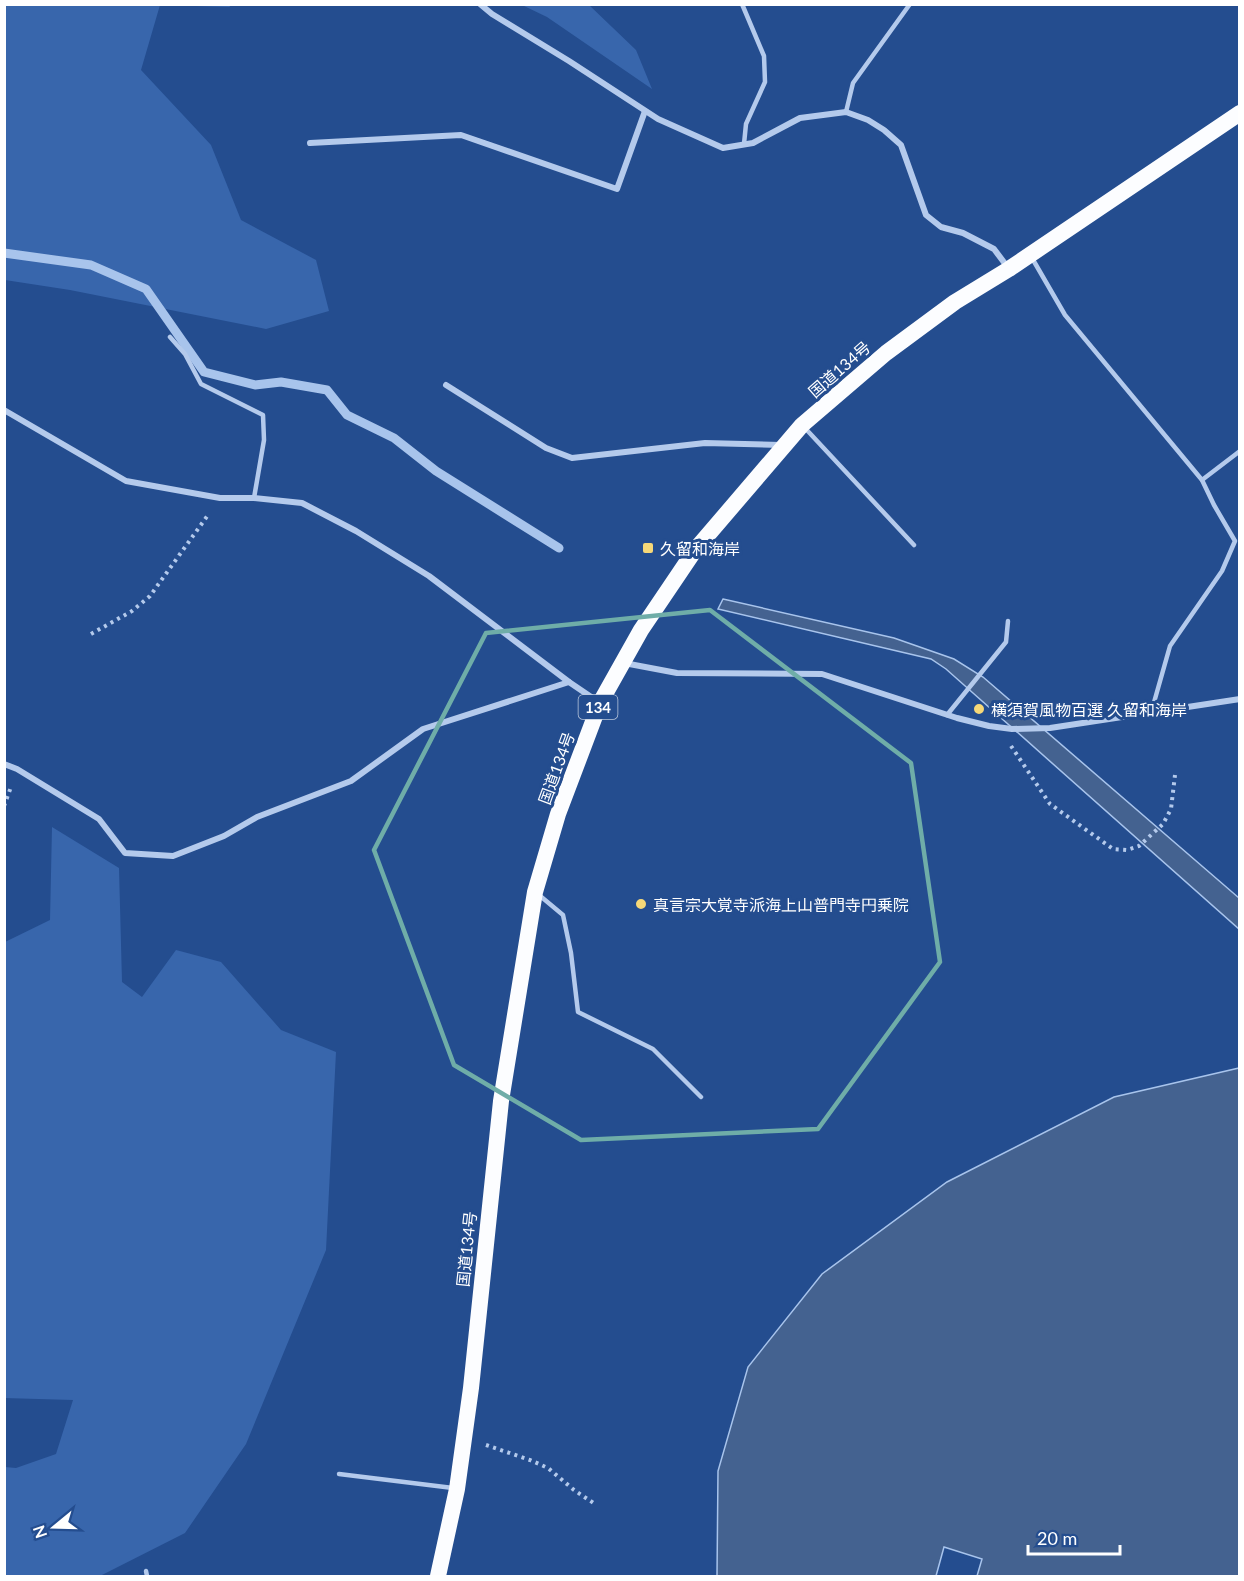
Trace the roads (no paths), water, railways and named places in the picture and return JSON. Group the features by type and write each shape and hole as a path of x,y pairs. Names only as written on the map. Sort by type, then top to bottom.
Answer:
{"highway":[{"name":"国道134号","path":"438,1576 457,1489 464,1440 501,1101 535,892 558,814 600,703 641,630 695,550 802,426 886,353 955,302 1009,269 1239,113"}],"street":[{"path":"480,4 492,14 658,119 723,148 753,143 800,118 846,112 868,120 901,145 926,215 941,228 963,233 994,249 1009,269"},
{"path":"310,143 460,135 617,189 645,111"},
{"path":"447,385 546,448 572,458 705,443 785,445"},
{"path":"4,410 126,481 220,498 254,498 302,503 356,531 429,576 600,703"},
{"path":"623,663 678,674 822,674 947,715 1012,729 1050,728 1239,699"},
{"path":"4,764 17,769 99,819 125,853 173,856 224,836 257,817 351,782 423,729 569,682"}],"lane":[{"path":"742,4 764,56 765,82 746,124 744,144"},
{"path":"846,112 853,83 910,4"},
{"path":"1029,254 1065,315 1202,480 1234,541 1222,571 1170,645 1151,713"},
{"path":"170,337 185,354 201,384 263,415 264,440 254,498"},
{"path":"802,426 914,545"},
{"path":"1202,480 1239,451"},
{"path":"947,715 1006,642 1008,621"},
{"path":"535,892 563,915 571,953 578,1012 652,1049 701,1097"},
{"path":"339,1474 457,1489"}],"waterway":[{"path":"4,253 91,265 146,289 204,372 255,385 281,382 327,390 347,415 394,438 436,471 559,548"}],"place":[{"name":"久留和海岸","path":"648,548"},
{"name":"横須賀風物百選 久留和海岸","path":"979,709"},
{"name":"真言宗大覚寺派海上山普門寺円乗院","path":"641,904"}]}
